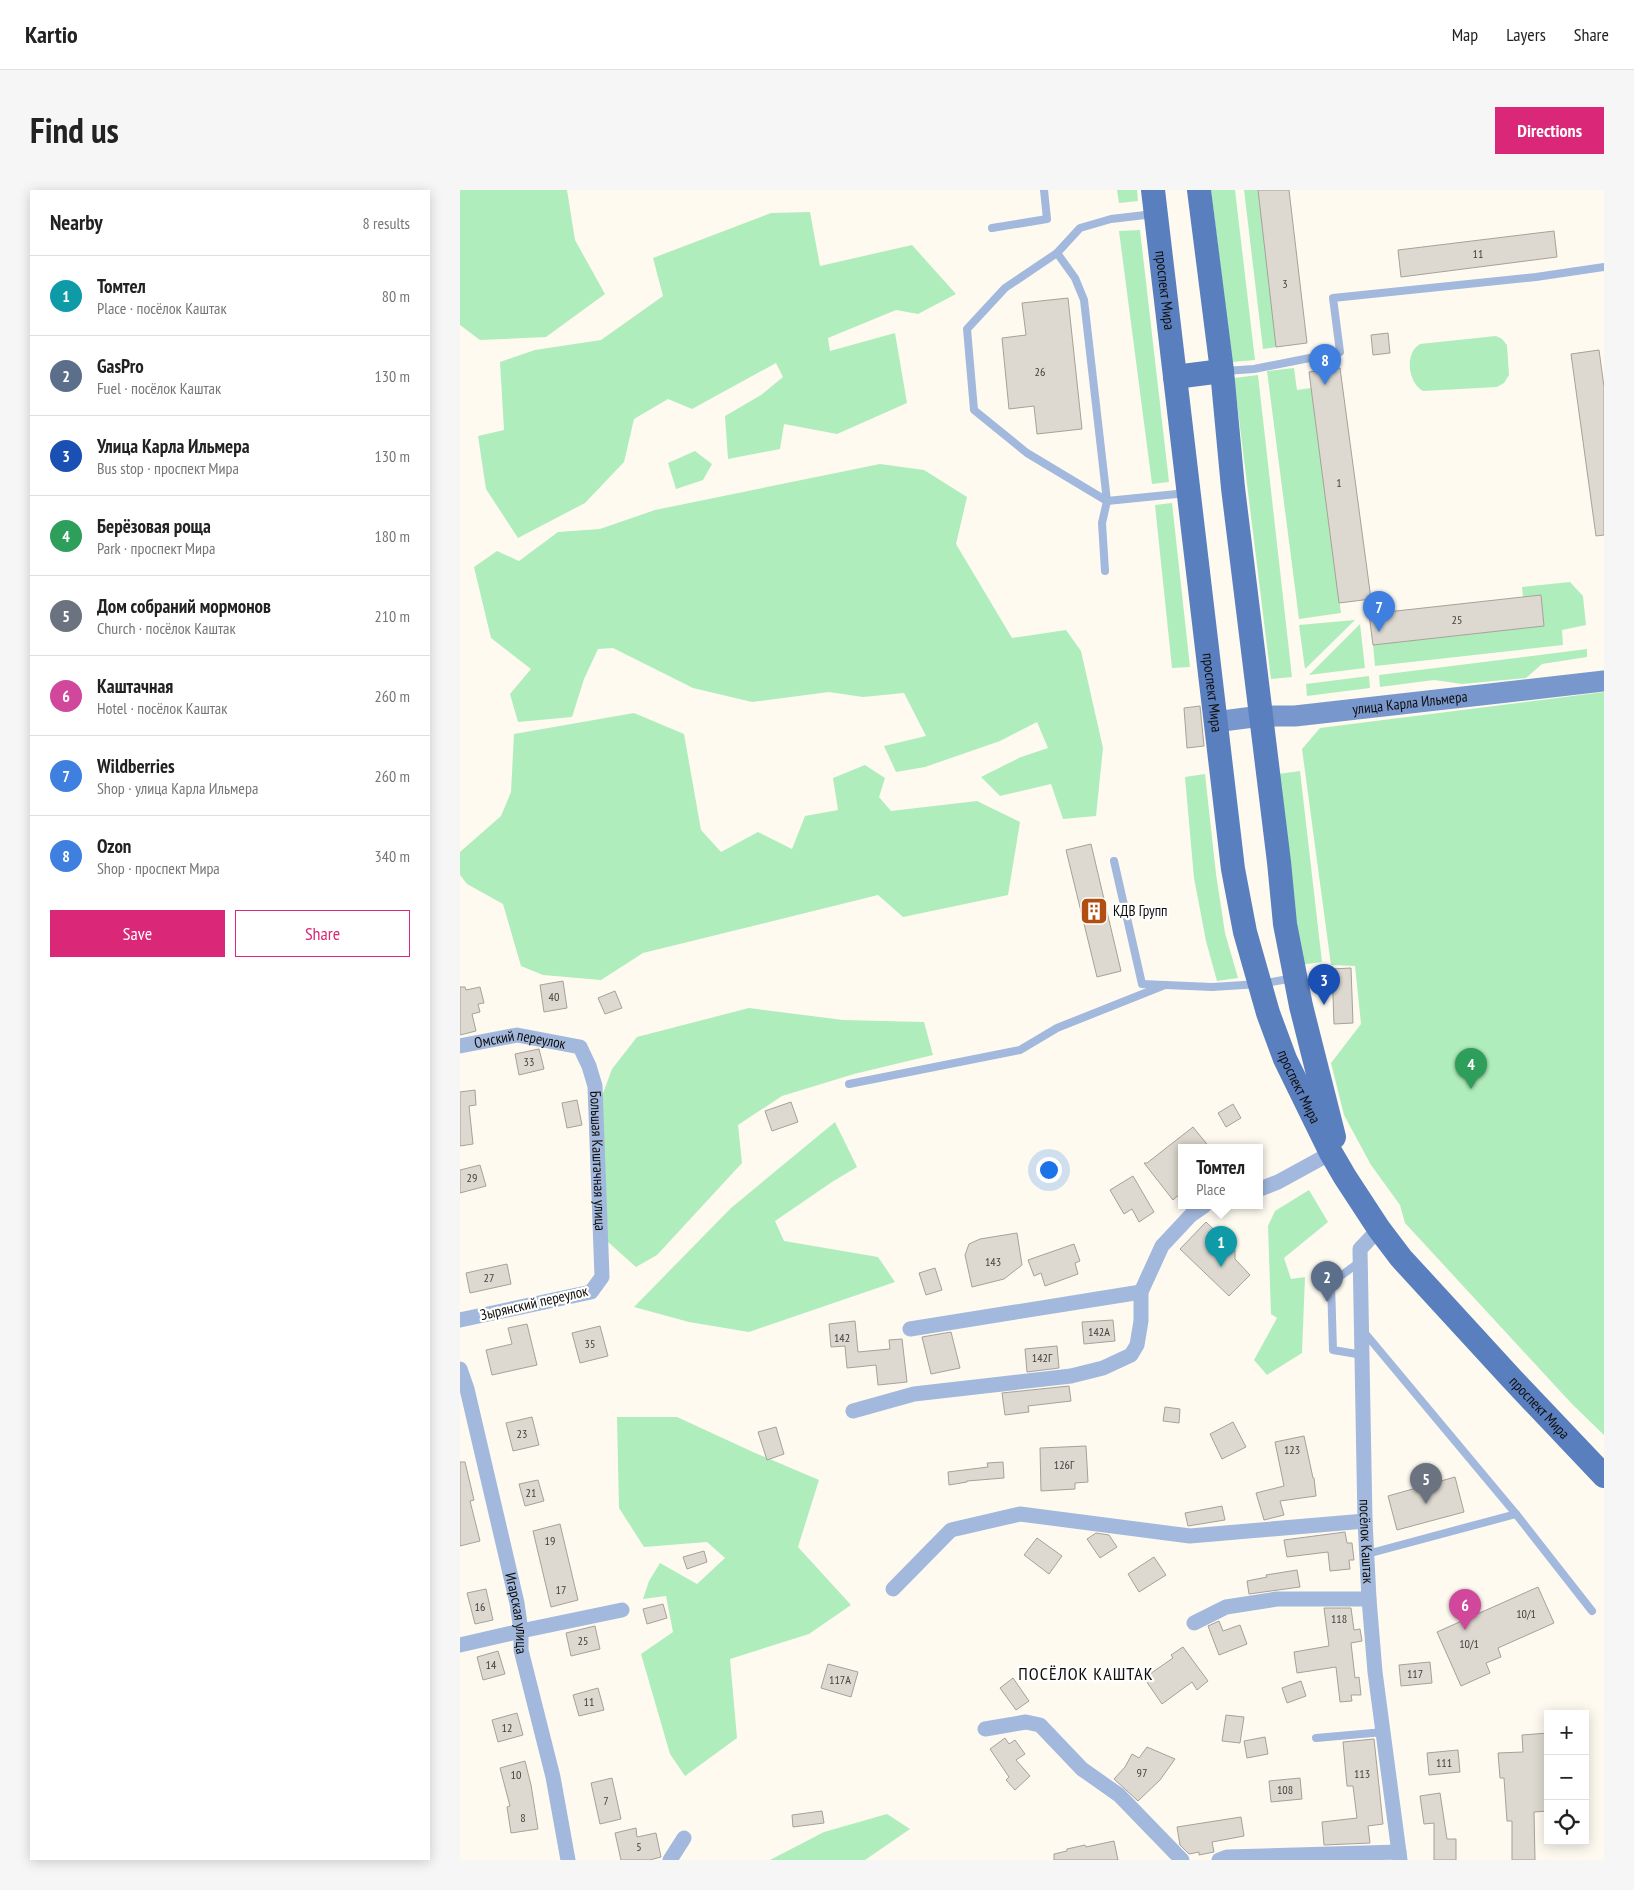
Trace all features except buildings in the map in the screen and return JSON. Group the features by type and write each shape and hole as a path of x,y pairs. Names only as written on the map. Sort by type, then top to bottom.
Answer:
{"main road":[{"name":"проспект Мира","path":"1153,190 1233,869 1246,932 1268,1013 1285,1059 1331,1153 1378,1229 1408,1265 1604,1476"},
{"name":"проспект Мира","path":"1199,190 1222,371 1233,488 1285,924 1312,1051 1345,1177"},
{"path":"1174,377 1222,371"}],"street":[{"name":"улица Карла Ильмера","path":"1215,722 1261,716 1295,716 1604,681"},
{"name":"Омский переулок","path":"460,1046 517,1035 580,1047"},
{"name":"Большая Каштачная улица","path":"580,1047 589,1066 594,1086 602,1277"},
{"path":"1263,1188 1278,1182 1331,1153"},
{"path":"853,1411 914,1394 1071,1376 1103,1368 1131,1355 1137,1345 1141,1321 1141,1292 1162,1246 1190,1215 1199,1209"},
{"name":"посёлок Каштак","path":"1378,1229 1360,1249 1365,1520 1375,1672 1400,1856"},
{"name":"Зырянский переулок","path":"460,1320 591,1292 602,1277"},
{"path":"910,1329 1141,1292"},
{"name":"Игарская улица","path":"460,1368 467,1389 512,1583 521,1630 521,1650 553,1777 568,1860"},
{"path":"893,1589 951,1530 1020,1514 1190,1536 1365,1520"},
{"path":"1194,1623 1234,1605 1278,1600 1369,1599"},
{"path":"460,1645 521,1630 622,1610"},
{"path":"985,1729 1026,1722 1040,1726 1082,1769 1119,1795 1182,1860"},
{"path":"670,1860 684,1838"},
{"path":"1220,1860 1227,1858 1400,1856"}],"lane":[{"path":"992,228 1047,219 1044,190"},
{"path":"1156,213 1111,219 1080,228 1057,253 1005,288 967,329 974,410 1027,452 1107,501 1188,493"},
{"path":"1057,253 1075,278 1084,300 1107,501 1102,523 1105,570"},
{"path":"1222,371 1254,369 1340,352 1333,298 1527,278 1604,267"},
{"path":"1114,861 1142,984 1212,987 1260,984 1296,978"},
{"path":"849,1084 1020,1050 1057,1028 1165,985"},
{"path":"1361,1261 1331,1283 1333,1350 1363,1356"},
{"path":"1362,1331 1516,1514 1592,1611"},
{"path":"1367,1554 1516,1514"},
{"path":"1316,1738 1384,1732"}],"green space":[{"path":"460,190 567,190 575,240 605,294 546,337 480,340 460,325"},
{"path":"1117,190 1137,190 1138,201 1119,203"},
{"path":"1211,190 1235,190 1255,360 1232,362"},
{"path":"1244,190 1258,190 1277,347 1263,349"},
{"path":"810,212 820,266 912,245 956,294 918,314 896,310 828,338 830,351 895,333 907,403 837,434 784,424 780,449 728,459 725,416 761,395 783,377 776,363 692,409 668,399 634,419 624,462 585,503 518,538 486,489 478,436 504,430 500,362 535,350 601,340 663,296 653,258 771,213"},
{"path":"1140,230 1169,482 1152,484 1119,231"},
{"path":"1496,336 1507,345 1509,375 1504,383 1497,387 1423,391 1414,382 1411,375 1410,361 1415,348 1420,344"},
{"path":"1294,368 1297,390 1311,388 1341,613 1299,619 1267,371"},
{"path":"1258,375 1292,677 1271,679 1234,378"},
{"path":"695,451 712,464 703,480 676,489 668,463"},
{"path":"880,464 924,470 967,497 956,544 1012,638 1066,630 1081,651 1103,748 1096,816 1063,819 1051,784 1000,796 981,777 1021,757 1048,748 1037,722 1000,741 925,767 896,772 884,746 926,736 904,693 863,697 829,692 752,702 693,688 613,648 598,649 584,679 572,717 518,722 510,694 531,669 491,638 474,567 497,551 519,561 558,532 600,529 655,510"},
{"path":"1172,503 1190,667 1172,668 1155,505"},
{"path":"1570,582 1583,596 1586,625 1562,630 1563,645 1375,666 1373,645 1544,626 1541,595 1523,597 1522,587"},
{"path":"1355,620 1305,669 1299,625"},
{"path":"1360,624 1365,668 1309,675"},
{"path":"1587,649 1587,657 1542,664 1526,678 1462,684 1434,680 1380,687 1379,675"},
{"path":"1369,676 1370,688 1307,696 1306,684"},
{"path":"1604,692 1604,1435 1572,1404 1405,1223 1400,1205 1371,1165 1344,1115 1331,1063 1361,1024 1355,966 1331,965 1302,749 1320,728"},
{"path":"634,713 684,734 701,830 721,852 758,832 792,849 805,816 838,810 833,778 865,765 885,778 879,797 891,811 977,801 1020,822 1008,895 903,917 878,895 643,953 601,980 543,975 521,966 503,904 467,884 460,875 460,852 501,816 511,792 514,734"},
{"path":"1300,771 1322,962 1300,965 1278,774"},
{"path":"1205,774 1216,874 1225,933 1238,978 1217,981 1206,941 1194,878 1185,777"},
{"path":"749,1008 843,1020 924,1022 933,1055 854,1074 782,1096 738,1125 742,1163 657,1255 636,1267 608,1242 601,1099 612,1069 637,1037"},
{"path":"835,1122 857,1167 775,1221 784,1241 878,1257 895,1282 749,1332 689,1322 634,1307 731,1208"},
{"path":"1309,1190 1328,1222 1284,1258 1291,1279 1305,1277 1302,1353 1267,1375 1254,1360 1277,1318 1271,1314 1268,1226 1275,1211"},
{"path":"617,1417 677,1417 819,1480 798,1547 851,1605 809,1634 730,1659 737,1738 685,1776 670,1754 641,1654 673,1632 666,1596 643,1599 649,1581 660,1563 697,1584 725,1558 707,1542 644,1547 619,1508"},
{"path":"887,1814 910,1829 865,1860 770,1860 824,1832"}],"place":[{"name":"Ozon","path":"1325,385"},
{"name":"Wildberries","path":"1379,632"},
{"name":"КДВ Групп","path":"1094,911"},
{"name":"Улица Карла Ильмера","path":"1324,1005"},
{"name":"Берёзовая роща","path":"1471,1089"},
{"name":"Томтел","path":"1221,1267"},
{"name":"GasPro","path":"1327,1302"},
{"name":"Дом собраний мормонов","path":"1426,1504"},
{"name":"Каштачная","path":"1465,1630"}],"district":[{"name":"ПОСЁЛОК КАШТАК","path":"1086,1674"}]}
